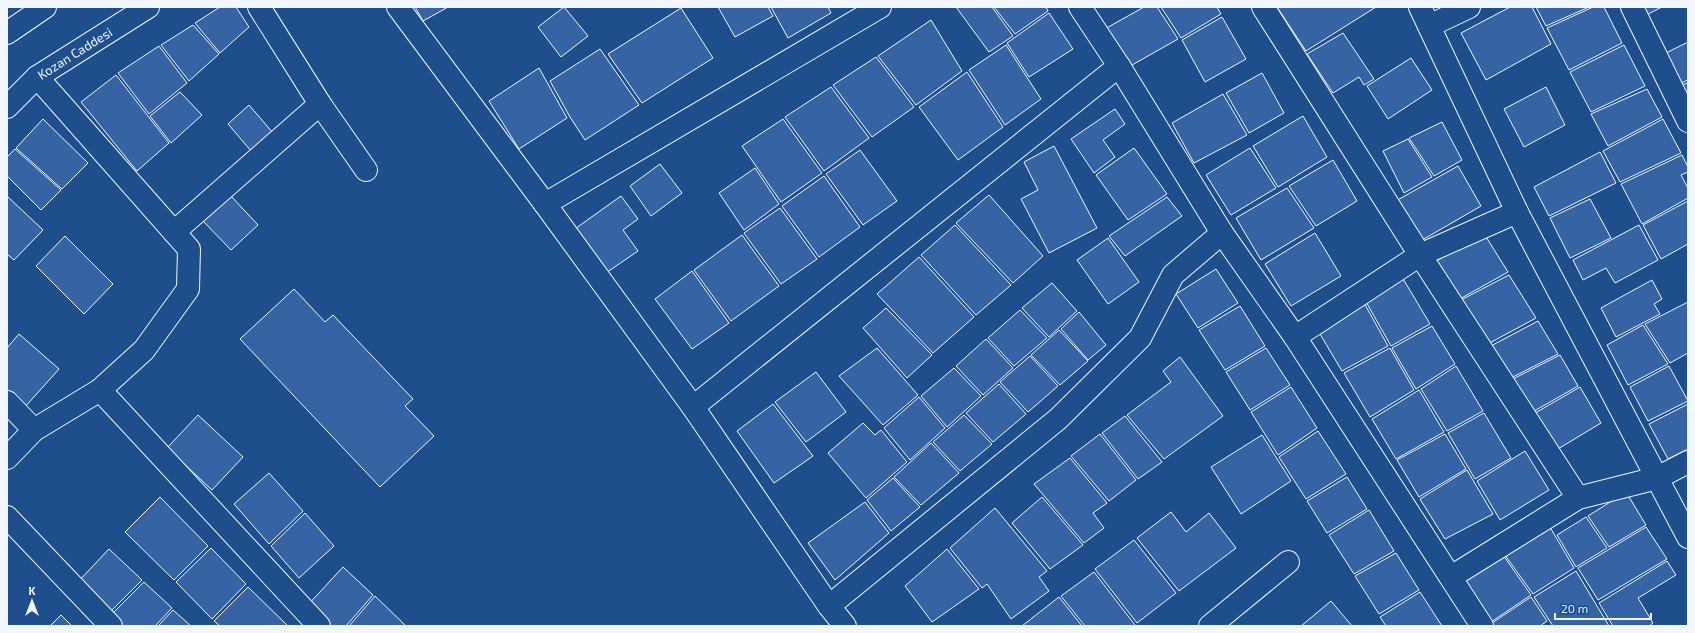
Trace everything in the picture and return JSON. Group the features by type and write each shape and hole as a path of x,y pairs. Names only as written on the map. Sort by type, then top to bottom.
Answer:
{"main road":[{"path":"7,34 45,7"},
{"name":"Kozan Caddesi","path":"7,107 37,77 148,7"},
{"path":"259,7 320,104 366,170"},
{"path":"398,7 545,204 692,407 829,606 845,626"},
{"path":"545,204 880,7"},
{"path":"1080,7 1119,66 1222,233 1295,337 1482,626"},
{"path":"1263,7 1420,255 1578,498"},
{"path":"1469,7 1424,16 1517,212 1688,537"},
{"path":"1632,7 1688,121"},
{"path":"692,407 1119,66"},
{"path":"7,458 34,430 100,390 144,350 188,289 189,249 37,77"},
{"path":"174,232 320,104"},
{"path":"1295,337 1420,255 1517,212"},
{"path":"829,606 1058,419 1140,338 1173,275 1222,233"},
{"path":"100,390 319,626"},
{"path":"7,402 34,430"},
{"path":"1451,577 1578,498 1656,478 1688,462"},
{"path":"7,517 111,626"},
{"path":"1210,626 1288,562"}],"building":[{"path":"220,7 236,7 249,27 220,53 195,23"},
{"path":"415,7 448,7 423,21"},
{"path":"564,7 588,36 561,57 538,27"},
{"path":"718,7 768,7 773,16 735,37"},
{"path":"771,7 828,7 831,13 788,38"},
{"path":"956,7 992,7 1013,36 989,52"},
{"path":"994,7 1046,7 1048,11 1015,34"},
{"path":"1144,7 1157,7 1178,39 1125,69 1103,30"},
{"path":"1161,7 1217,7 1221,14 1181,38"},
{"path":"1277,7 1376,7 1306,51"},
{"path":"1510,7 1532,7 1551,44 1486,80 1461,33"},
{"path":"1536,7 1589,7 1546,26"},
{"path":"1593,7 1604,7 1622,43 1569,70 1547,28"},
{"path":"1642,7 1662,7 1646,15"},
{"path":"681,8 713,58 642,103 608,54"},
{"path":"1049,13 1073,49 1029,77 1007,43"},
{"path":"1222,17 1246,59 1205,82 1182,40"},
{"path":"931,20 962,71 916,105 878,56"},
{"path":"193,25 219,54 189,81 161,45"},
{"path":"1343,33 1374,79 1364,85 1359,77 1333,93 1307,54"},
{"path":"1688,42 1688,80 1681,83 1666,53"},
{"path":"1006,45 1041,99 1005,125 969,70"},
{"path":"1624,45 1645,86 1591,112 1570,72"},
{"path":"159,46 187,83 149,114 118,73"},
{"path":"600,49 639,105 585,140 550,81"},
{"path":"876,57 914,107 872,137 833,85"},
{"path":"1411,58 1432,90 1388,119 1367,86"},
{"path":"539,68 567,118 519,149 489,101"},
{"path":"967,72 1003,127 958,160 919,107"},
{"path":"1262,73 1284,113 1249,133 1226,93"},
{"path":"116,75 169,143 137,171 81,102"},
{"path":"1688,83 1688,99 1681,85"},
{"path":"831,87 869,138 824,171 785,117"},
{"path":"1546,87 1565,125 1524,147 1504,109"},
{"path":"1647,89 1662,117 1608,146 1591,114"},
{"path":"180,92 202,115 171,143 150,116"},
{"path":"1223,94 1247,135 1194,163 1172,123"},
{"path":"249,105 273,133 252,152 228,124"},
{"path":"1115,109 1125,124 1103,140 1115,157 1094,173 1071,139"},
{"path":"1303,116 1327,157 1278,187 1253,146"},
{"path":"43,119 88,163 62,189 16,148"},
{"path":"783,119 822,173 781,202 742,146"},
{"path":"1663,119 1681,153 1620,182 1603,151"},
{"path":"1442,122 1462,160 1434,176 1409,138"},
{"path":"1408,139 1432,177 1404,193 1383,151"},
{"path":"1054,146 1097,228 1049,253 1021,199 1038,190 1024,162"},
{"path":"1134,148 1167,194 1128,220 1096,175"},
{"path":"1250,148 1276,188 1231,215 1206,175"},
{"path":"15,149 61,190 41,210 7,176 7,157"},
{"path":"860,150 897,201 863,225 826,174"},
{"path":"1600,152 1616,183 1549,216 1534,187"},
{"path":"1682,155 1688,167 1688,172 1681,175 1688,188 1688,198 1642,224 1621,184"},
{"path":"1333,160 1357,201 1316,226 1289,186"},
{"path":"660,164 682,193 651,216 630,186"},
{"path":"1458,166 1481,206 1417,243 1394,202"},
{"path":"755,168 779,204 744,230 719,193"},
{"path":"824,176 860,227 819,257 782,206"},
{"path":"1287,188 1314,228 1261,260 1236,218"},
{"path":"230,195 258,225 231,250 203,221"},
{"path":"989,195 1043,256 1013,283 956,223"},
{"path":"7,196 43,230 14,260 7,254"},
{"path":"621,196 638,219 623,230 638,251 603,275 572,231"},
{"path":"1167,197 1182,216 1125,256 1109,236"},
{"path":"1590,199 1611,238 1570,258 1550,218"},
{"path":"1688,201 1688,244 1661,259 1643,225"},
{"path":"780,208 817,259 781,284 744,233"},
{"path":"955,225 1011,285 976,315 921,255"},
{"path":"1639,225 1658,260 1615,283 1606,268 1583,280 1573,260"},
{"path":"1483,232 1508,272 1458,300 1435,262"},
{"path":"1315,233 1341,276 1291,306 1265,264"},
{"path":"742,235 779,286 731,321 694,270"},
{"path":"65,236 113,284 84,314 36,266"},
{"path":"1108,238 1139,282 1108,304 1077,260"},
{"path":"919,257 974,317 933,353 877,294"},
{"path":"1216,269 1238,303 1198,328 1176,294"},
{"path":"692,271 729,323 692,349 655,299"},
{"path":"1509,275 1536,318 1486,345 1459,301"},
{"path":"1402,277 1430,324 1391,346 1365,300"},
{"path":"1652,280 1662,299 1654,304 1660,314 1616,337 1601,308"},
{"path":"1052,283 1077,311 1049,337 1022,308"},
{"path":"294,289 325,322 333,315 413,399 405,406 434,436 380,487 240,339"},
{"path":"1363,301 1388,346 1342,371 1317,329"},
{"path":"1688,302 1688,353 1670,363 1645,324"},
{"path":"1240,306 1265,346 1225,370 1199,330"},
{"path":"886,308 932,355 907,378 863,328"},
{"path":"1020,310 1047,338 1014,366 988,338"},
{"path":"1079,312 1106,345 1088,360 1061,329"},
{"path":"1538,321 1558,354 1507,380 1487,348"},
{"path":"1643,325 1668,364 1628,385 1607,345"},
{"path":"1432,326 1455,364 1416,389 1392,348"},
{"path":"1059,330 1088,361 1060,385 1031,355"},
{"path":"19,334 59,369 24,408 7,392 7,348"},
{"path":"986,339 1013,368 983,395 956,366"},
{"path":"877,348 918,395 883,425 839,376"},
{"path":"1266,348 1290,385 1250,410 1226,372"},
{"path":"1390,348 1414,390 1370,417 1344,373"},
{"path":"1560,355 1578,386 1529,414 1509,381"},
{"path":"1030,356 1058,386 1028,412 1000,382"},
{"path":"1180,357 1223,416 1164,459 1127,415 1171,382 1163,371"},
{"path":"1456,366 1483,411 1447,431 1421,389"},
{"path":"1669,366 1688,401 1648,421 1630,387"},
{"path":"954,368 981,396 947,427 921,396"},
{"path":"816,372 846,412 806,442 775,402"},
{"path":"999,384 1026,414 993,442 966,413"},
{"path":"1291,387 1317,428 1278,455 1251,412"},
{"path":"1580,387 1601,423 1553,452 1530,416"},
{"path":"1419,390 1444,432 1396,459 1372,419"},
{"path":"919,397 945,428 910,460 884,428"},
{"path":"773,404 813,456 774,483 737,431"},
{"path":"1688,404 1688,449 1668,459 1649,424"},
{"path":"1484,413 1511,458 1475,479 1448,433"},
{"path":"198,415 243,457 212,490 167,448"},
{"path":"964,415 992,444 960,471 933,442"},
{"path":"1125,416 1162,462 1138,479 1102,433"},
{"path":"863,423 875,435 881,430 907,462 866,498 828,453"},
{"path":"1318,431 1346,474 1306,499 1279,457"},
{"path":"1100,434 1136,480 1109,501 1071,456"},
{"path":"1445,434 1466,469 1419,497 1397,460"},
{"path":"1262,435 1291,481 1241,514 1211,467"},
{"path":"931,443 959,473 921,505 894,477"},
{"path":"1525,451 1549,490 1500,520 1477,481"},
{"path":"1070,458 1107,503 1093,513 1104,528 1084,543 1034,484"},
{"path":"1467,470 1493,514 1445,539 1420,499"},
{"path":"269,473 303,511 269,544 234,504"},
{"path":"1347,477 1367,509 1327,533 1307,501"},
{"path":"893,478 920,507 891,531 867,500"},
{"path":"1626,492 1646,525 1609,547 1588,516"},
{"path":"160,497 208,546 174,580 125,532"},
{"path":"1042,497 1083,545 1050,569 1012,523"},
{"path":"865,502 889,533 835,580 808,543"},
{"path":"995,508 1047,571 1039,577 1049,591 1011,619 987,584 982,588 950,548"},
{"path":"1369,510 1394,551 1354,574 1329,535"},
{"path":"1171,512 1186,532 1209,513 1236,548 1179,591 1137,538"},
{"path":"305,513 334,546 299,578 271,546"},
{"path":"1586,517 1607,548 1576,567 1557,535"},
{"path":"1547,522 1574,568 1533,594 1502,551"},
{"path":"1646,527 1667,559 1598,600 1578,568"},
{"path":"1134,540 1176,593 1137,623 1095,569"},
{"path":"211,548 246,584 212,619 176,582"},
{"path":"109,549 142,580 107,615 75,585"},
{"path":"947,549 979,589 932,622 905,586"},
{"path":"1501,552 1531,595 1491,622 1462,575"},
{"path":"1396,553 1419,590 1379,614 1355,576"},
{"path":"1667,561 1676,575 1638,598 1653,623 1649,626 1613,626 1599,603"},
{"path":"343,567 373,595 346,626 326,626 306,607"},
{"path":"1576,571 1609,626 1553,626 1534,597"},
{"path":"1094,572 1136,626 1085,626 1061,596"},
{"path":"144,582 172,608 155,626 118,626 109,617"},
{"path":"248,587 288,626 220,626 214,621"},
{"path":"1420,592 1442,626 1386,626 1380,617"},
{"path":"375,596 406,626 349,626"},
{"path":"1059,597 1082,626 1022,626"},
{"path":"1531,597 1547,621 1540,626 1494,626 1492,623"},
{"path":"1331,601 1352,626 1301,626"},
{"path":"173,610 191,626 158,626"},
{"path":"61,615 72,626 50,626"}]}
